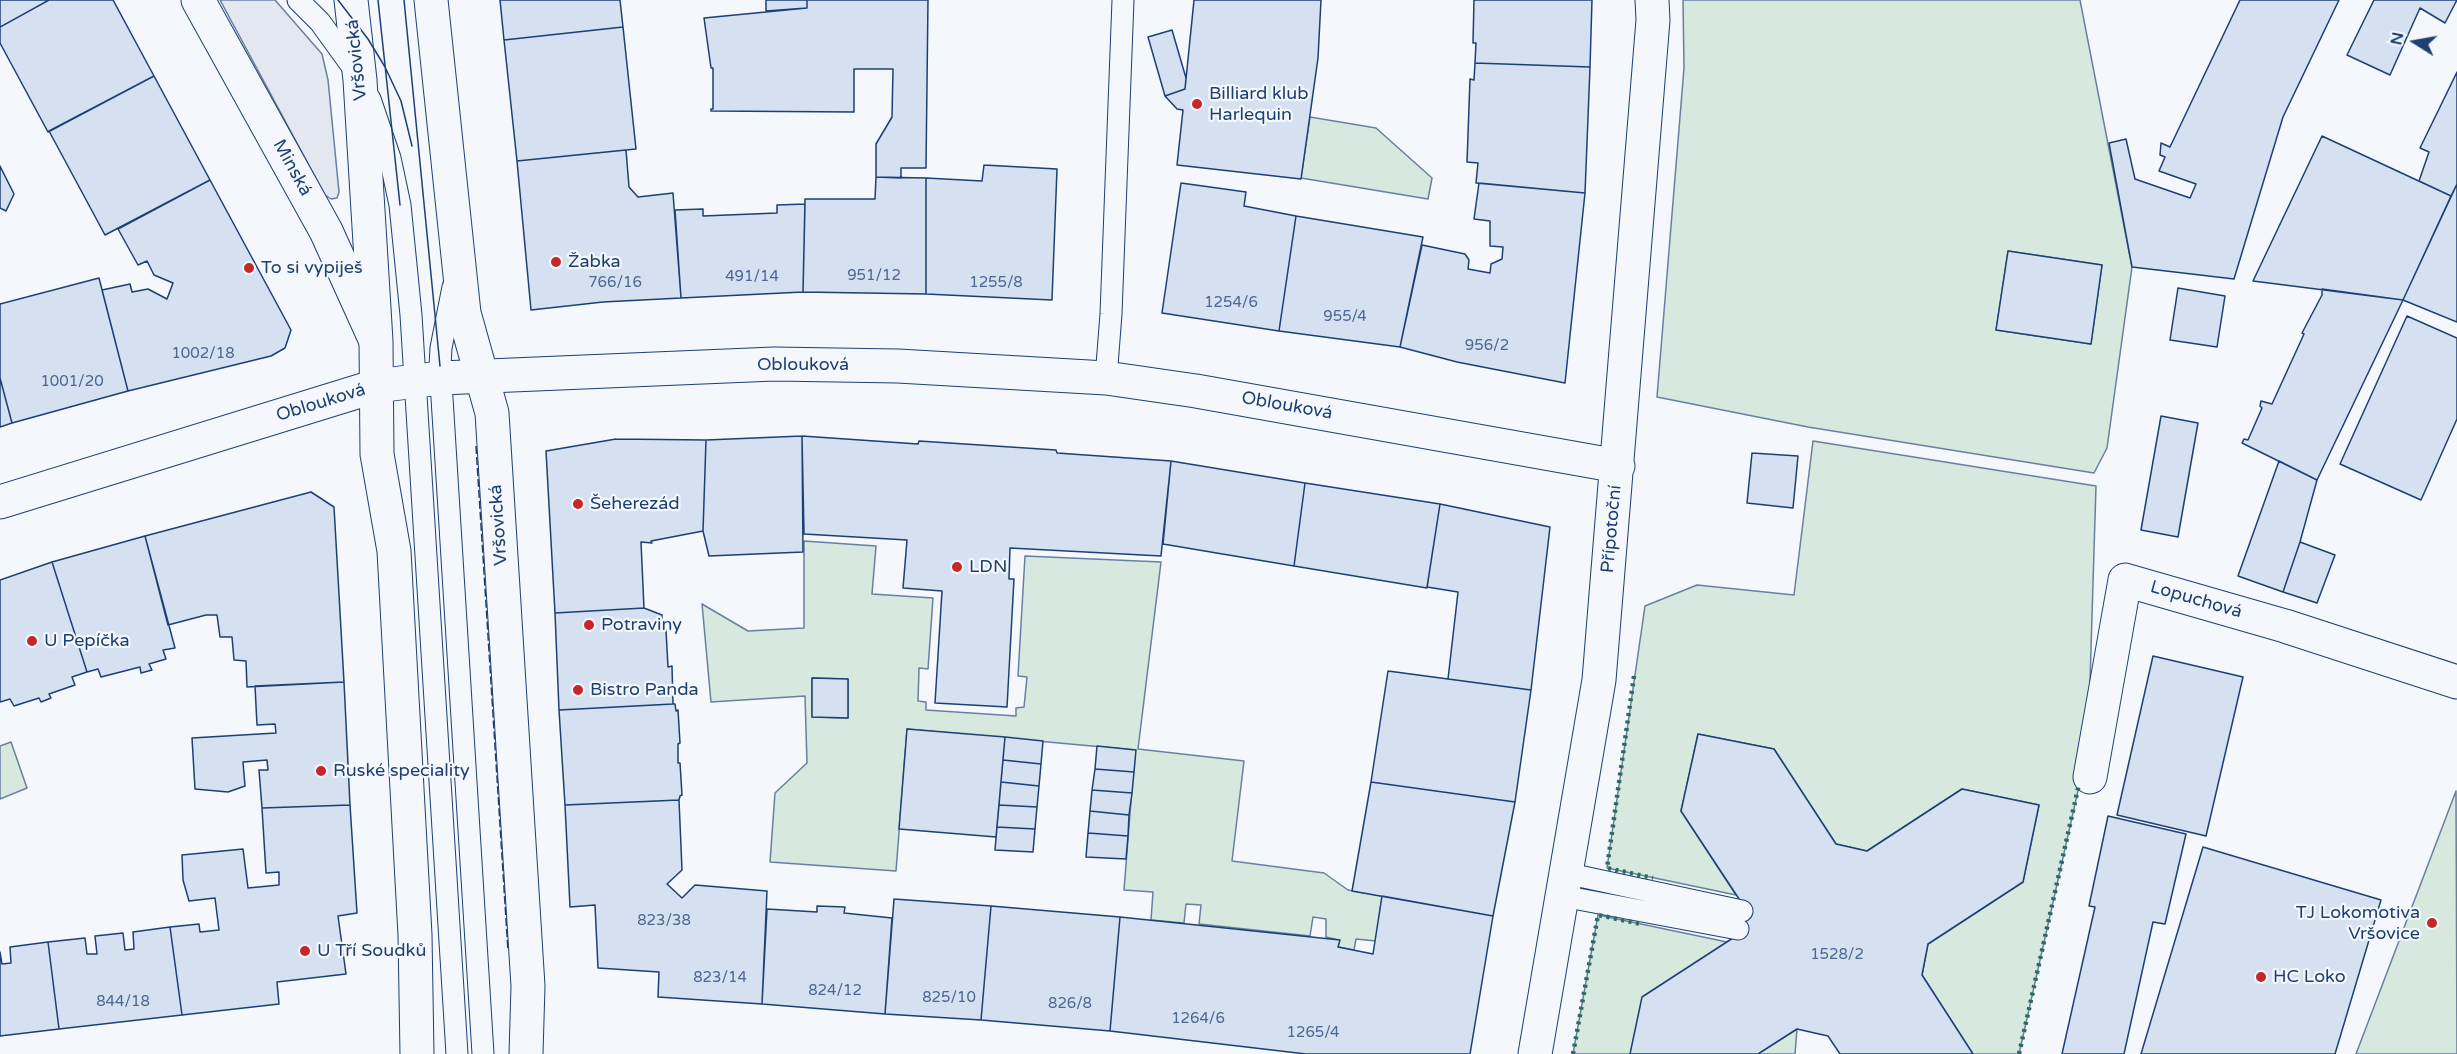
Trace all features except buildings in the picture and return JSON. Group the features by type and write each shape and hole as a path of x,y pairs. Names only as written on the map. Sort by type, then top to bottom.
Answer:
{"street":[{"name":"Minská","path":"198,0 326,231 376,341"},
{"name":"Vršovická","path":"351,0 360,80 376,341 377,454 394,563 415,935 417,1054"},
{"name":"Vršovická","path":"431,0 464,313 492,414 528,976 526,1054"},
{"name":"Přípotoční","path":"1534,1054 1599,680 1653,20 1652,0"},
{"name":"Oblouková","path":"0,502 375,386 428,379 482,376 774,364 898,366 1106,378 1196,391 1618,466"},
{"name":"Lopuchová","path":"2090,777 2125,579 2296,629 2457,682"}],"lane":[{"path":"298,0 338,44 360,80 380,127 400,205 428,379 483,1054"},
{"path":"1106,378 1111,314 1123,0"},
{"path":"457,1054 428,379 441,348 458,254"},
{"path":"1563,884 1740,920"}],"shaded area":[{"path":"220,0 275,0 322,54 328,80 339,192 337,198 331,199 325,195"},
{"path":"1683,0 2080,0 2132,267 2107,448 2094,473 1808,427 1657,397 1684,68","holes":["2008,251 2102,265 2091,344 1996,330"]},
{"path":"1310,117 1376,128 1432,178 1428,199 1301,178"},
{"path":"1813,441 2096,486 2088,746 2019,1054 1973,1054 1922,975 1928,944 2023,882 2039,805 1962,789 1867,851 1836,844 1774,749 1698,734 1681,811 1736,895 1607,868 1645,606 1697,585 1794,595"},
{"path":"804,541 876,546 872,594 933,598 928,669 919,668 918,701 926,702 926,710 1016,716 1016,708 1024,707 1027,677 1018,676 1025,556 1161,562 1138,749 1244,761 1232,861 1324,873 1348,890 1382,896 1376,941 1356,939 1354,950 1338,947 1339,940 1326,937 1326,919 1313,917 1310,936 1199,924 1201,905 1186,904 1184,923 1151,920 1153,892 1124,890 1135,750 907,729 896,871 770,862 775,793 807,763 805,696 711,702 702,604 748,631 804,628","holes":["812,678 848,679 848,718 812,717"]},
{"path":"11,742 27,788 0,799 0,746"},
{"name":"TJ Lokomotiva Vršovice","path":"2456,791 2457,1054 2356,1054"},
{"path":"1598,915 1727,942 1630,1054 1573,1054"},
{"path":"1797,1029 1795,1054 1758,1054"}],"tram line":[{"path":"338,0 368,39 385,67 401,101 412,146"},
{"path":"378,0 400,205"},
{"path":"404,0 440,366"}],"hedge":[{"path":"1634,676 1607,868 1653,878"},
{"path":"2019,1054 2079,784"},
{"path":"1573,1054 1598,915 1641,924"}],"fence":[{"path":"476,446 508,951"}],"place":[{"name":"Billiard klub Harlequin","path":"1197,104"},
{"name":"Žabka","path":"556,262"},
{"name":"To si vypiješ","path":"249,268"},
{"name":"Šeherezád","path":"578,504"},
{"name":"LDN","path":"957,567"},
{"name":"Potraviny","path":"589,625"},
{"name":"U Pepíčka","path":"32,641"},
{"name":"Bistro Panda","path":"578,690"},
{"name":"Ruské speciality","path":"321,771"},
{"name":"TJ Lokomotiva Vršovice","path":"2432,923"},
{"name":"U Tří Soudků","path":"305,951"},
{"name":"HC Loko","path":"2261,977"}]}
